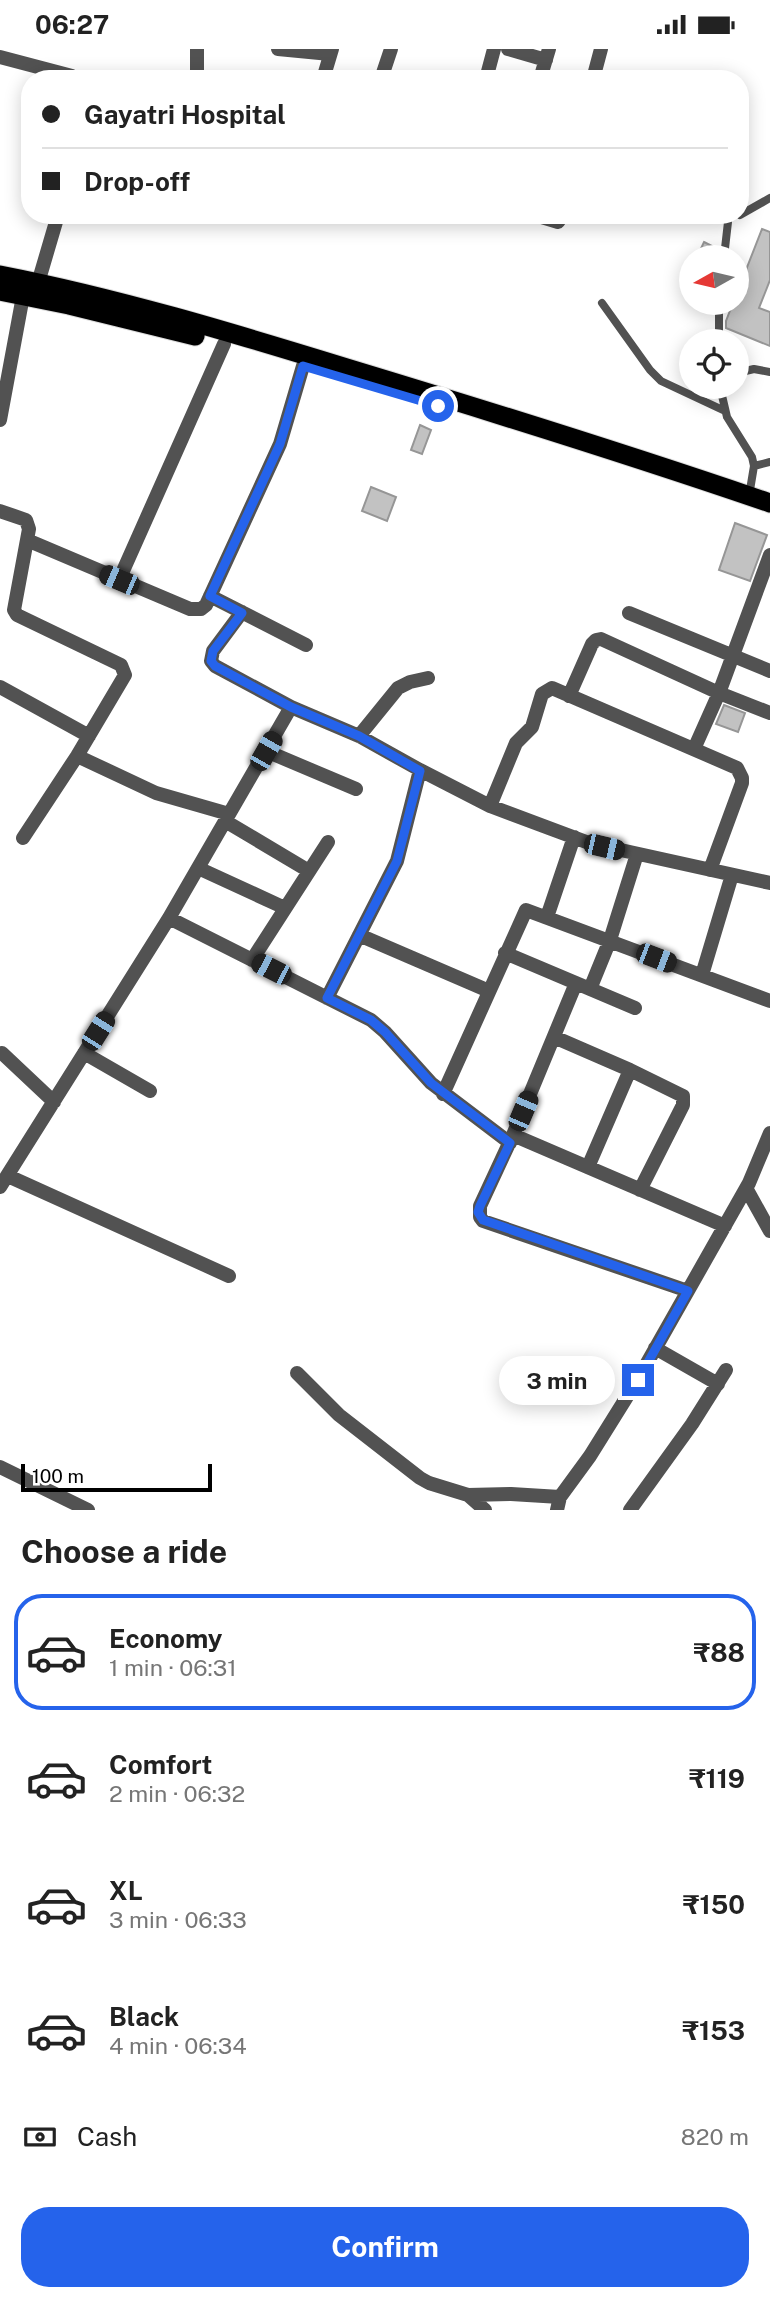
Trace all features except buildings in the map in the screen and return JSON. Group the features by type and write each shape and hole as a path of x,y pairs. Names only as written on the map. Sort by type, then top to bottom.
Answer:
{"highway":[{"path":"0,275 31,289 539,435 770,517"},
{"path":"0,292 31,289 213,327 526,422 770,503"}],"street":[{"path":"197,49 197,70"},
{"path":"278,49 331,52 326,70"},
{"path":"384,70 391,49"},
{"path":"488,70 494,49"},
{"path":"508,49 547,55"},
{"path":"595,70 601,49"},
{"path":"0,57 49,70"},
{"path":"0,420 31,289 55,224"},
{"path":"119,580 225,344"},
{"path":"27,540 190,610 201,609 206,605 280,444 303,366"},
{"path":"0,511 26,520 29,529 14,610 17,615 121,665 125,670 123,681 23,838"},
{"path":"694,749 719,693 770,555"},
{"path":"210,596 306,645"},
{"path":"242,613 213,651 211,661 215,666 291,707 359,736 420,771 490,806 574,837 637,854 770,883"},
{"path":"629,613 770,671"},
{"path":"569,696 592,644 601,639 719,693 770,713"},
{"path":"359,736 398,688 428,678"},
{"path":"0,687 89,736"},
{"path":"490,806 516,743 532,727 542,694 552,688 737,768 743,778 742,783 710,870"},
{"path":"229,1276 4,1182 169,918 291,707"},
{"path":"266,751 356,789"},
{"path":"77,756 156,793 227,818 309,871"},
{"path":"327,998 397,861 420,771"},
{"path":"547,916 574,837"},
{"path":"252,960 328,842"},
{"path":"590,989 610,940 637,854"},
{"path":"198,868 285,908"},
{"path":"702,975 732,875"},
{"path":"443,1094 526,910 770,1001"},
{"path":"169,918 371,1020 443,1094 511,1139 588,1167 724,1226"},
{"path":"359,935 489,991"},
{"path":"505,953 635,1008"},
{"path":"576,983 478,1212 483,1220 688,1291"},
{"path":"554,1037 682,1096 684,1101 640,1190"},
{"path":"2,1052 54,1102"},
{"path":"84,1053 150,1091"},
{"path":"588,1167 630,1070"},
{"path":"297,1373 339,1415 429,1483 468,1495 511,1494 558,1504 590,1456 688,1291 746,1188 770,1133"},
{"path":"746,1188 770,1231"},
{"path":"655,1348 718,1384"},
{"path":"630,1510 692,1424 726,1370"},
{"path":"0,1467 88,1510"},
{"path":"468,1495 485,1510"}],"lane":[{"path":"749,210 770,198"},
{"path":"725,245 727,224"},
{"path":"602,303 650,370 661,381 725,411"},
{"path":"749,370 770,372"},
{"path":"722,399 726,417 752,457 754,466 749,496"},
{"path":"754,466 770,462"}],"route":[{"path":"438,406 303,366 280,444 210,596 242,613 213,651 211,661 215,666 291,707 359,736 420,771 397,861 327,998 371,1020 440,1091 510,1143 480,1206 478,1212 483,1220 688,1291 638,1380"}]}
